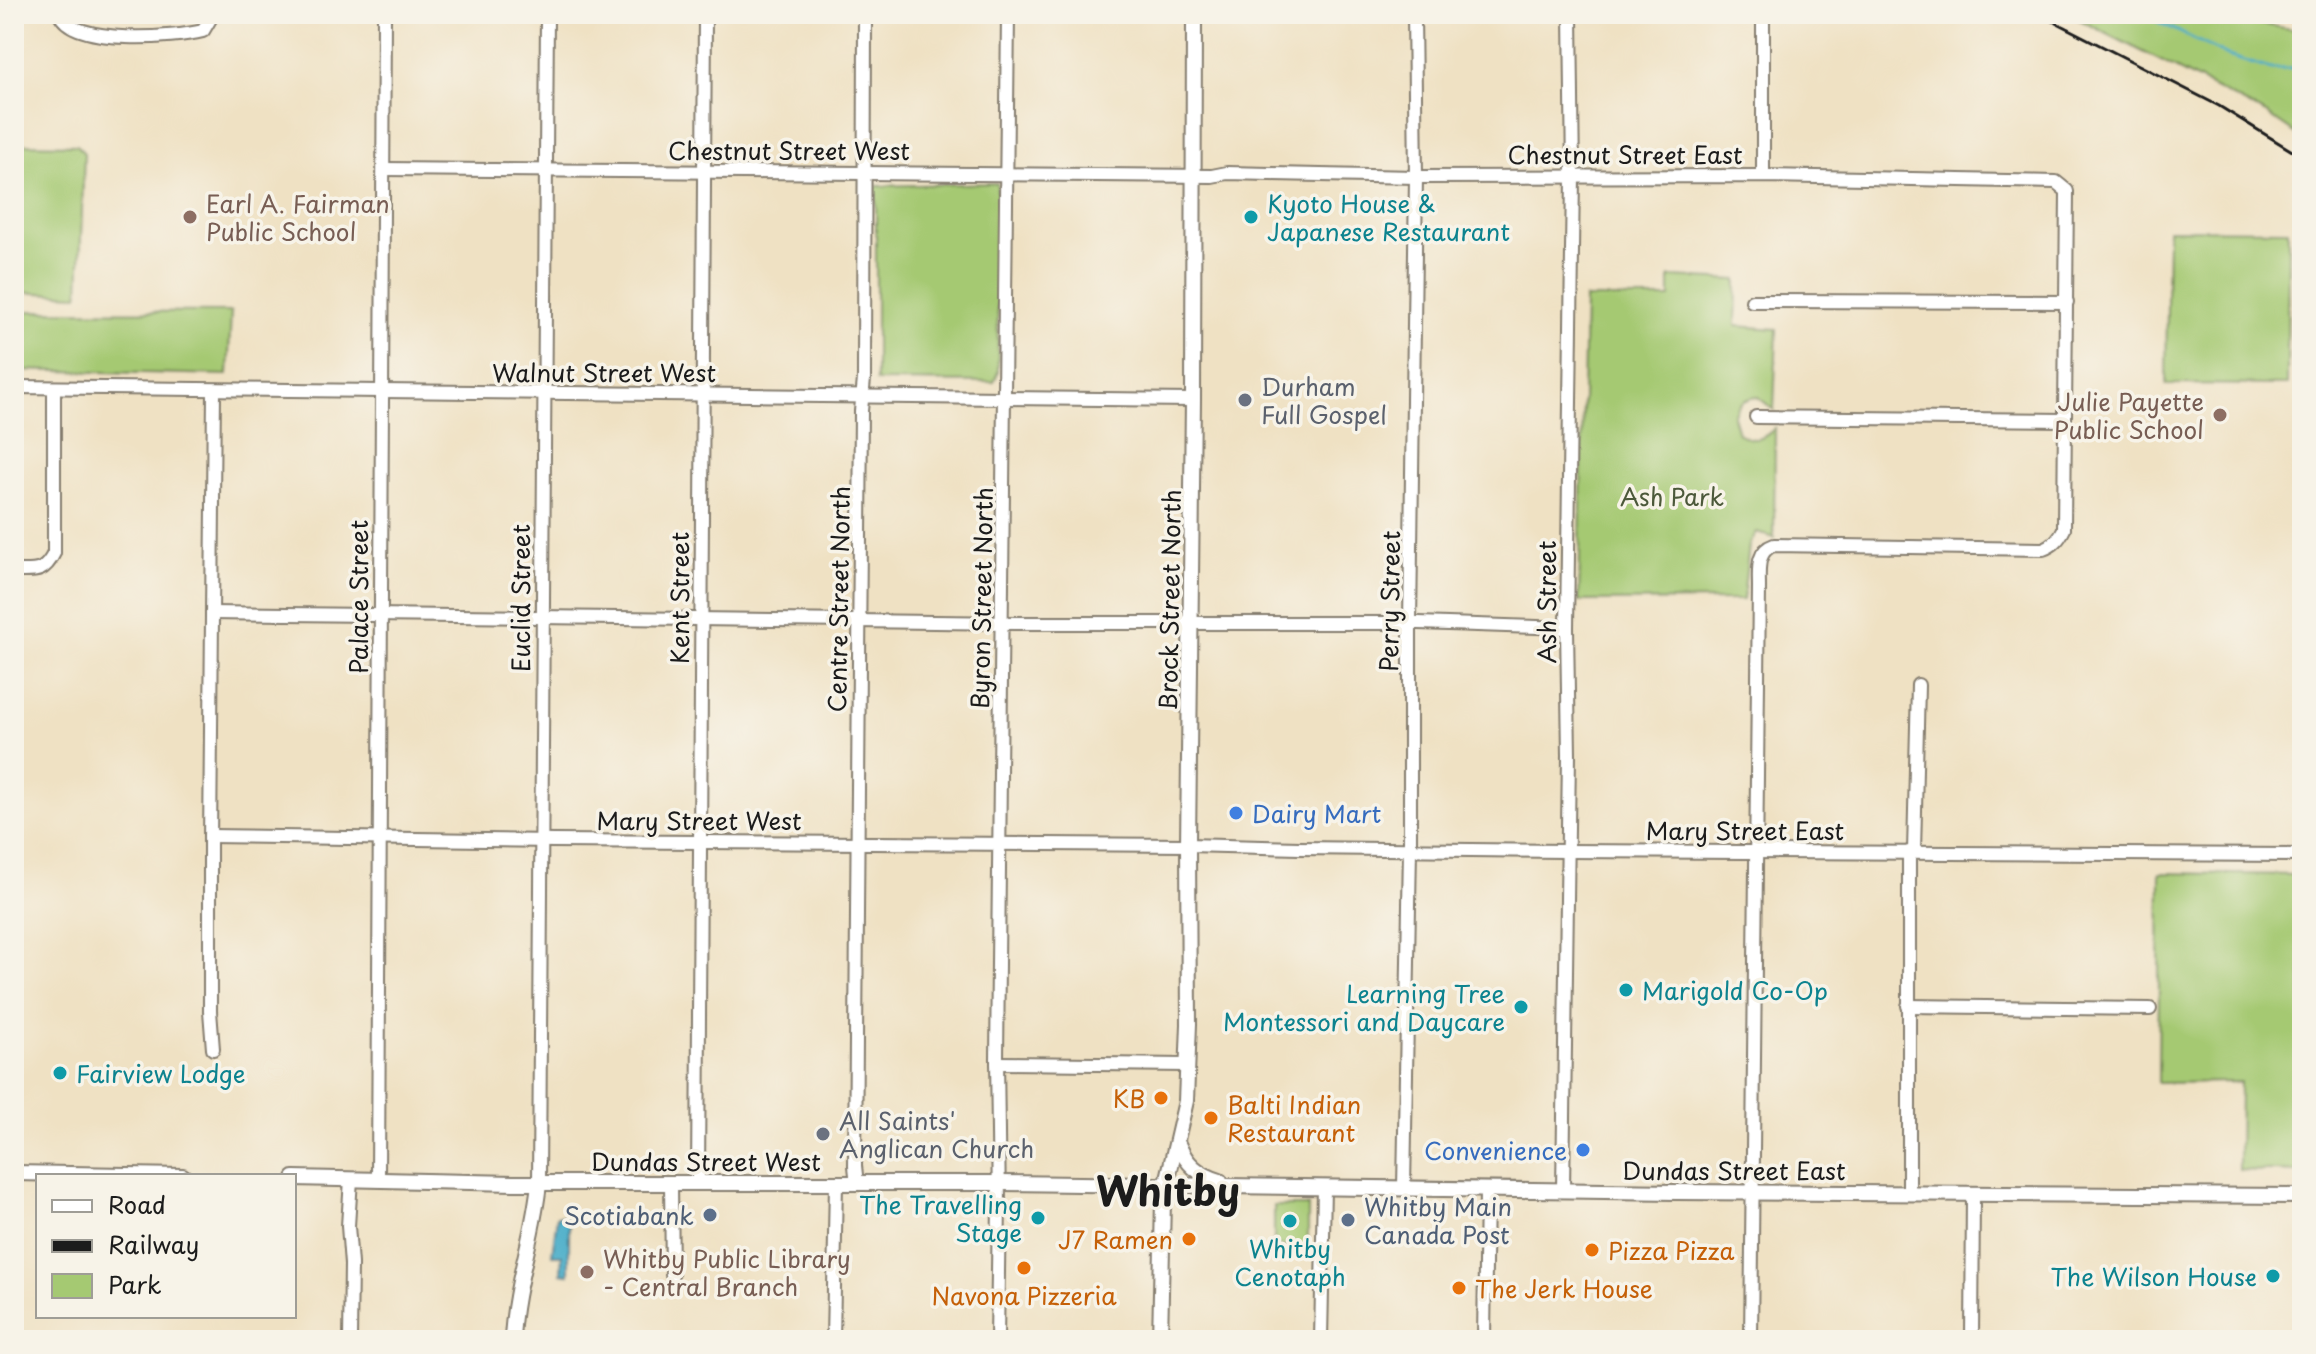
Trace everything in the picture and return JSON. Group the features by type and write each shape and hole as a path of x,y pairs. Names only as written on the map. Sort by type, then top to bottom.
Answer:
{"main road":[{"name":"Brock Street North","path":"1160,1340 1165,1185 1178,1144 1186,1101 1189,999 1194,14"},
{"path":"1178,1144 1184,1160 1192,1168 1205,1176 1234,1185"},
{"path":"14,1173 70,1174"},
{"name":"Dundas Street West","path":"296,1178 539,1183 1165,1185"},
{"path":"512,1340 512,1323 539,1183"},
{"name":"Dundas Street East","path":"1165,1185 2302,1196"}],"street":[{"path":"60,14 63,21 82,32 132,37 184,36 203,31 213,14"},
{"name":"Palace Street","path":"378,1180 384,14"},
{"name":"Euclid Street","path":"539,1183 547,14"},
{"name":"Kent Street","path":"698,1183 705,14"},
{"name":"Centre Street North","path":"857,1184 865,14"},
{"name":"Byron Street North","path":"997,1340 1008,14"},
{"name":"Perry Street","path":"1404,1188 1416,177 1414,14"},
{"name":"Ash Street","path":"1563,1190 1573,176 1571,14"},
{"path":"1763,14 1763,176"},
{"name":"Chestnut Street West","path":"384,169 1194,176"},
{"name":"Chestnut Street East","path":"1194,176 1227,173 1416,177 1763,176 2056,182 2067,191 2067,302"},
{"path":"1751,1340 1759,562 1766,548 1774,545 2043,549 2053,545 2064,529 2063,420 2067,302 1752,301"},
{"name":"Walnut Street West","path":"14,387 1193,400"},
{"path":"14,571 38,571 49,564 54,553 54,388"},
{"path":"213,1049 210,1011 210,836 214,390"},
{"path":"1756,417 2063,420"},
{"path":"212,613 1003,623 1410,623 1567,628"},
{"path":"1909,1193 1908,1006 1918,685"},
{"name":"Mary Street West","path":"210,836 1188,845"},
{"name":"Mary Street East","path":"1188,845 1566,851 2302,855"},
{"path":"1908,1006 2150,1009"},
{"path":"997,1063 1187,1065"},
{"path":"350,1340 348,1226 351,1179"},
{"path":"671,1183 672,1275"},
{"path":"833,1340 836,1183"},
{"path":"1321,1340 1324,1187"},
{"path":"1484,1340 1486,1189"},
{"path":"1972,1340 1973,1194"}],"green space":[{"path":"2068,14 2220,14 2237,20 2302,31 2302,138 2268,115"},
{"path":"14,144 77,145 84,153 79,295 14,292"},
{"path":"997,183 998,372 994,382 876,381 876,186"},
{"path":"2168,229 2288,230 2287,385 2166,384"},
{"name":"Ash Park","path":"1670,277 1737,280 1736,326 1777,329 1774,410 1758,397 1742,402 1733,416 1738,433 1748,438 1762,437 1775,428 1774,538 1757,532 1749,545 1743,600 1579,601 1585,298 1670,298"},
{"path":"14,311 231,312 228,375 14,370"},
{"path":"2160,873 2302,875 2302,1172 2239,1170 2240,1082 2158,1083"},
{"path":"1274,1206 1308,1206 1308,1246 1274,1246"}],"water":[{"path":"557,1216 569,1217 569,1274 561,1273 562,1255 552,1255"}],"waterway":[{"path":"2143,14 2228,56 2270,69 2302,69"}],"railway":[{"path":"2039,14 2219,106 2302,157"}],"place":[{"name":"Earl A. Fairman Public School","path":"190,217"},
{"name":"Kyoto House & Japanese Restaurant","path":"1251,217"},
{"name":"Durham Full Gospel","path":"1245,400"},
{"name":"Julie Payette Public School","path":"2220,415"},
{"name":"Dairy Mart","path":"1236,813"},
{"name":"Marigold Co-Op","path":"1626,990"},
{"name":"Learning Tree Montessori and Daycare","path":"1521,1007"},
{"name":"Fairview Lodge","path":"60,1073"},
{"name":"KB","path":"1161,1098"},
{"name":"Balti Indian Restaurant","path":"1211,1118"},
{"name":"All Saints' Anglican Church","path":"823,1134"},
{"name":"Convenience","path":"1583,1150"},
{"name":"Scotiabank","path":"710,1215"},
{"name":"The Travelling Stage","path":"1038,1218"},
{"name":"Whitby Main Canada Post","path":"1348,1220"},
{"name":"Whitby Cenotaph","path":"1290,1221"},
{"name":"J7 Ramen","path":"1189,1239"},
{"name":"Pizza Pizza","path":"1592,1250"},
{"name":"Navona Pizzeria","path":"1024,1268"},
{"name":"Whitby Public Library - Central Branch","path":"587,1272"},
{"name":"The Wilson House","path":"2273,1276"},
{"name":"The Jerk House","path":"1459,1288"}],"district":[{"name":"Whitby","path":"1168,1189"}]}
